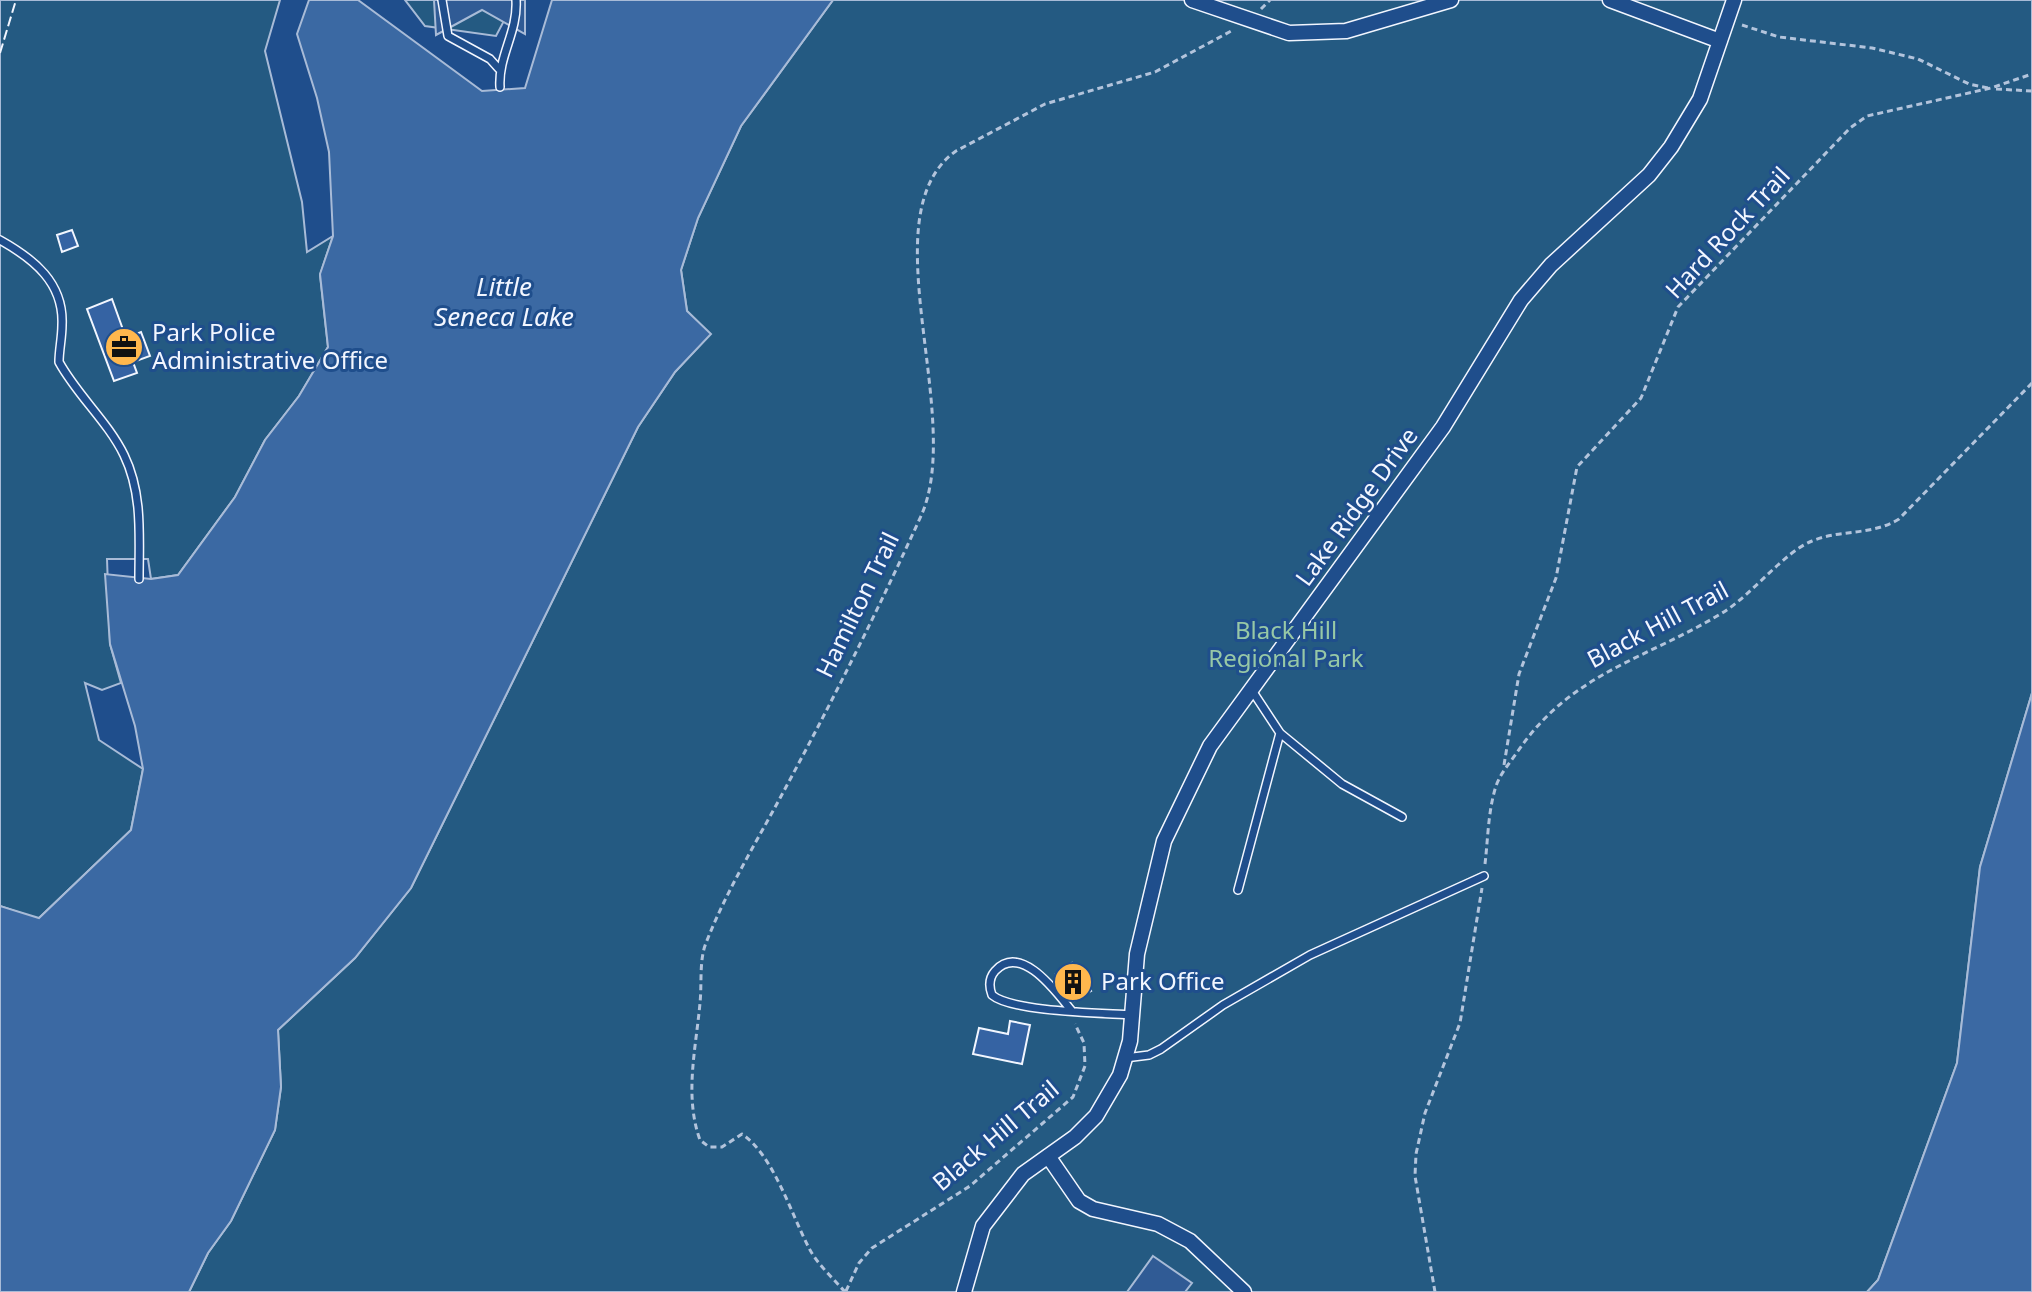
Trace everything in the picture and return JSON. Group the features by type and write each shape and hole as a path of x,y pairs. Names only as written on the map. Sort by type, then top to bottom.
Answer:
{"street":[{"path":"1192,0 1289,33 1346,31 1451,0"},
{"path":"1610,0 1720,41"},
{"name":"Lake Ridge Drive","path":"964,1292 983,1226 1023,1174 1096,1116 1120,1075 1132,1015 1137,954 1164,841 1204,757 1443,427 1521,300 1551,265 1649,175 1671,147 1700,99 1734,0"},
{"path":"1048,1156 1079,1201 1093,1209 1158,1224 1190,1241 1244,1292"}],"lane":[{"path":"442,0 448,36 490,59 499,69"},
{"path":"500,87 499,69 513,37 516,0"},
{"path":"0,240 35,263 54,283 63,324 59,362 123,453 134,482 139,514 139,579"},
{"path":"1251,689 1280,733 1342,784 1402,817"},
{"path":"1238,890 1280,733"},
{"path":"1125,1058 1149,1055 1161,1049 1223,1005 1310,955 1484,876"},
{"path":"1071,1010 1038,972 1026,966 997,968 991,978 989,988 999,1001 1071,1010 1132,1015"}],"path":[{"name":"Hamilton Trail","path":"846,1292 810,1251 766,1160 748,1138 735,1135 722,1147 709,1147 700,1140 691,1080 704,946 860,646 925,507 932,483 932,401 916,268 922,200 943,160 956,151 1045,104 1155,72 1251,20"},
{"path":"1727,21 1779,37 1872,48 1918,59 1969,84 2032,91"},
{"name":"Hard Rock Trail","path":"1504,769 1519,674 1556,578 1577,467 1641,398 1678,307 1867,116 1991,88 2032,74"},
{"name":"Black Hill Trail","path":"1435,1292 1415,1165 1425,1113 1460,1023 1484,876 1494,791 1504,769 1553,711 1607,669 1719,615 1747,598 1812,541 1875,531 1899,519 2032,383"},
{"name":"Black Hill Trail","path":"846,1292 859,1263 872,1248 970,1186 1073,1097 1083,1076 1085,1055 1074,1022 1089,1024"}],"green space":[{"path":"0,0 280,0 265,51 302,202 307,252 333,236 320,275 328,347 299,396 265,440 235,497 178,575 151,579 148,559 107,559 110,644 121,683 102,690 85,683 99,740 143,769 131,830 38,919 0,906"},
{"path":"405,0 515,0 496,36 425,26"},
{"name":"Black Hill Regional Park","path":"833,0 2032,0 2032,693 1980,867 1957,1063 1878,1280 1867,1292 189,1292 208,1253 231,1221 275,1130 281,1087 278,1030 355,958 411,888 638,427 675,372 710,334 687,311 681,270 698,218 741,126"}],"shaded area":[{"path":"434,0 525,0 525,34 482,10 436,35"},
{"path":"1153,1256 1192,1283 1185,1292 1127,1292"}],"water":[{"name":"Little Seneca Lake","path":"309,0 358,0 482,91 525,88 552,0 833,0 741,126 698,218 681,270 687,311 711,334 675,372 638,427 411,888 355,958 278,1030 281,1087 275,1130 231,1221 208,1253 189,1292 0,1292 0,906 39,918 131,830 143,769 135,726 110,644 105,574 151,579 178,575 235,497 265,440 299,396 328,347 320,274 333,236 329,152 317,98 297,34"},
{"path":"2032,693 2032,1292 1867,1292 1878,1280 1957,1063 1980,867"}],"building":[{"path":"72,230 78,246 62,252 57,235"},
{"name":"Park Police Administrative Office","path":"112,299 126,338 141,332 150,356 133,362 137,373 114,381 87,309"},
{"name":"Park Office","path":"1072,963 1091,991 1074,1001 1056,974"},
{"path":"1010,1021 1030,1025 1022,1064 973,1054 979,1028 1008,1034"}],"fence":[{"path":"0,53 16,0"}],"place":[{"name":"Park Police Administrative Office","path":"124,347"},
{"name":"Park Office","path":"1073,982"}]}
